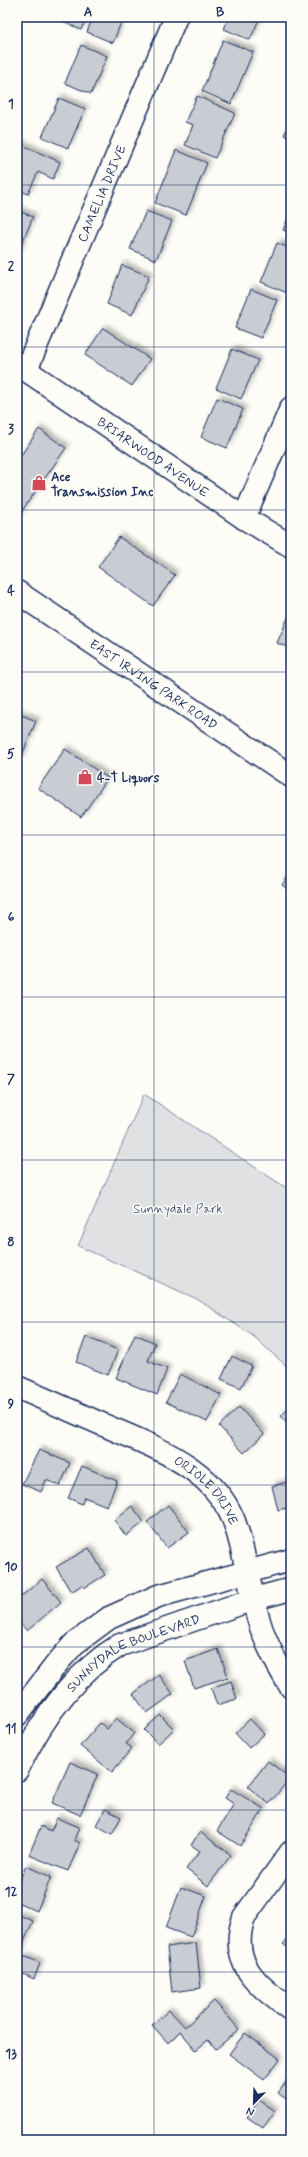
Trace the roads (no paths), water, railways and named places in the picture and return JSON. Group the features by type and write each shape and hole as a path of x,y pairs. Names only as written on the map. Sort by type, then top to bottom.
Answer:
{"street":[{"name":"CAMELIA DRIVE","path":"22,367 176,17"},
{"name":"BRIARWOOD AVENUE","path":"22,367 244,518 291,546"},
{"path":"244,518 291,408"},
{"name":"EAST IRVING PARK ROAD","path":"17,592 291,776"},
{"name":"ORIOLE DRIVE","path":"17,1388 164,1450 198,1472 220,1497 237,1528 259,1622 284,1678 291,1686"},
{"path":"17,1715 74,1644 108,1618 158,1596 248,1570 291,1560"},
{"name":"SUNNYDALE BOULEVARD","path":"17,1770 26,1751 51,1713 73,1686 107,1653 120,1645 254,1599 291,1589"},
{"path":"291,1852 244,1917 240,1926 239,1946 247,1971 269,1993 291,2010"}],"place":[{"name":"Ace Transmission Inc","path":"39,483"},
{"name":"4-T Liquors","path":"85,777"}],"park label":[{"name":"Sunnydale Park","path":"178,1208"}]}
